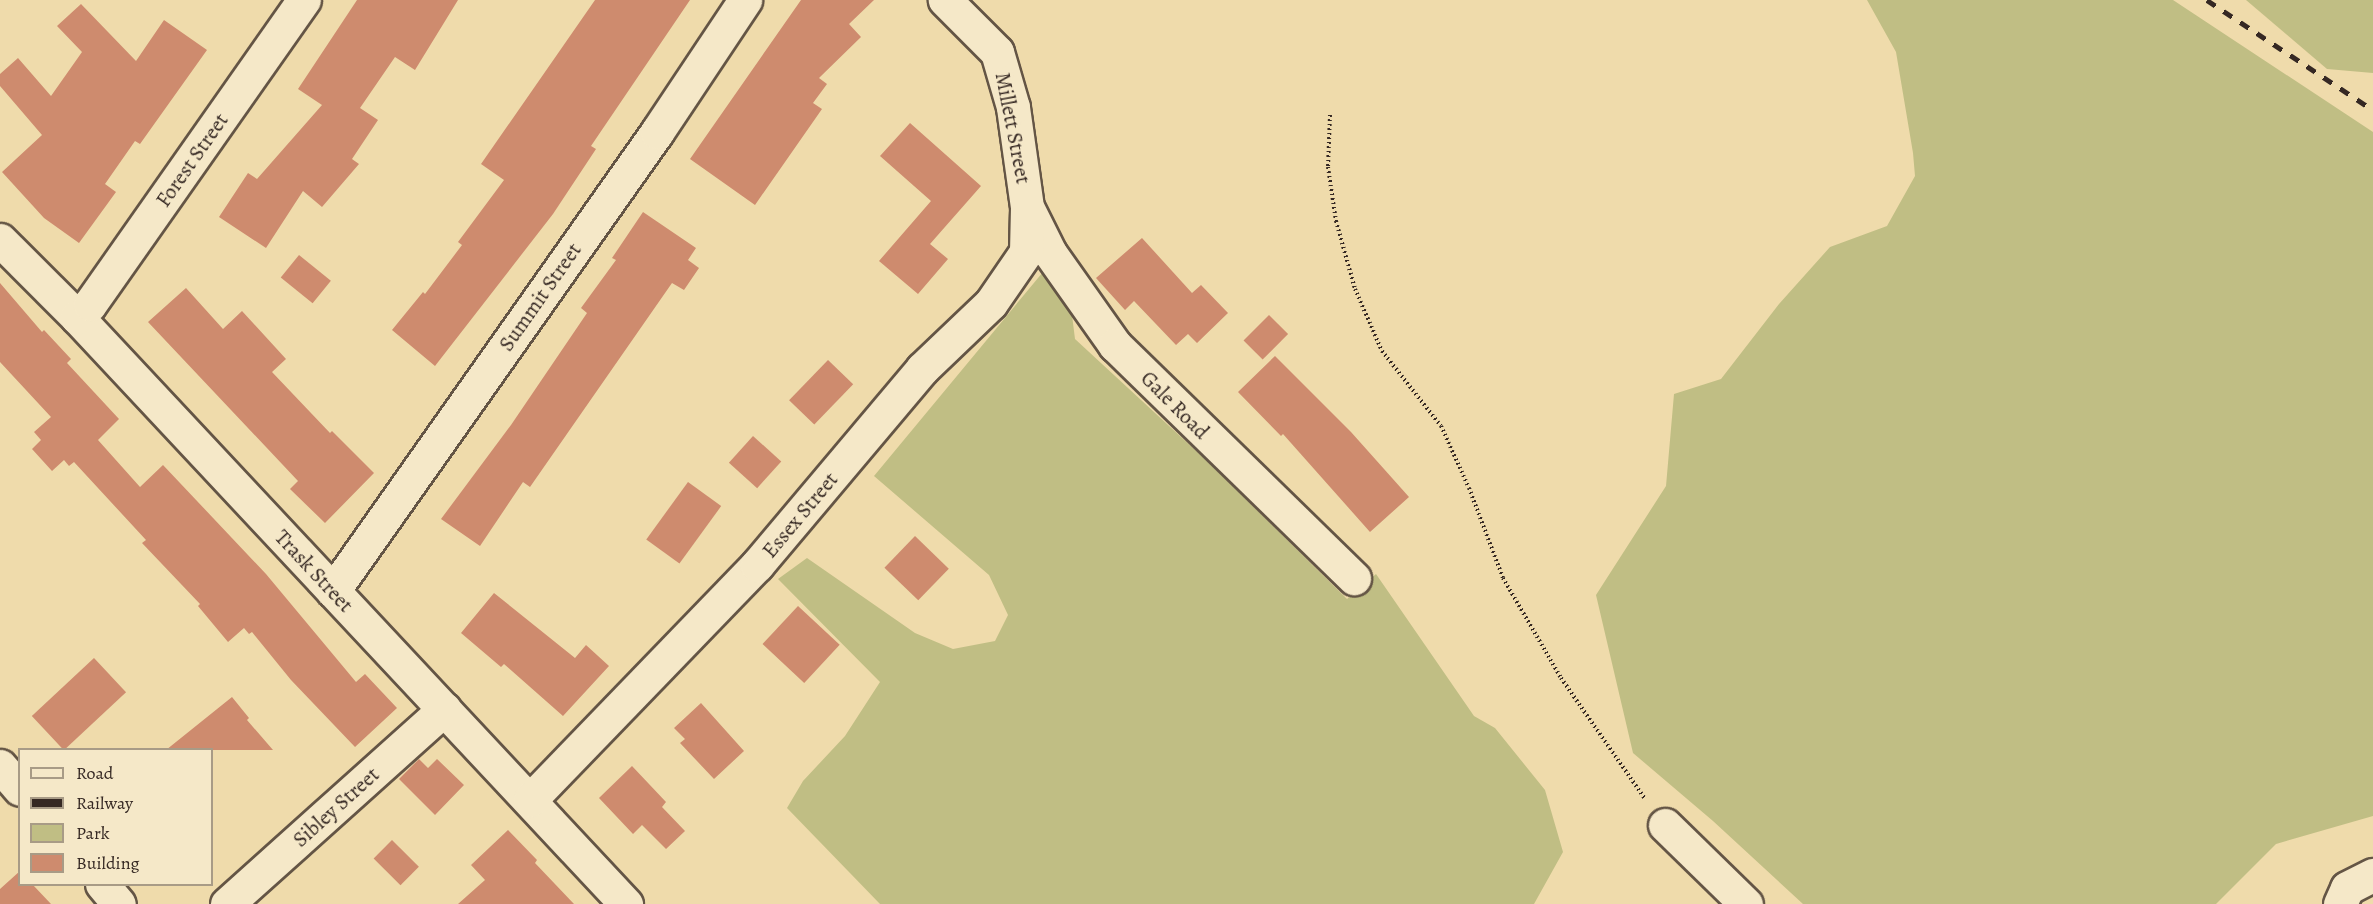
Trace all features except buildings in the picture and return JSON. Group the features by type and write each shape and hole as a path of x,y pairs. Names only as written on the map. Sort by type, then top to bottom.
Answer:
{"street":[{"name":"Forest Street","path":"77,317 90,304 304,0"},
{"name":"Summit Street","path":"333,591 657,132 745,0"},
{"name":"Millett Street","path":"945,0 997,52 1014,107 1027,207"},
{"name":"Gale Road","path":"1027,207 1050,253 1115,345 1354,578"},
{"name":"Essex Street","path":"530,800 757,565 922,369 991,303 1026,252 1027,207"},
{"name":"Trask Street","path":"0,240 77,317 626,904"},
{"name":"Sibley Street","path":"227,904 444,709"},
{"path":"0,766 18,787"},
{"path":"1665,825 1746,904"},
{"path":"2340,904 2347,888 2373,875"},
{"path":"103,886 118,904"}],"path":[{"path":"1330,115 1328,166 1336,222 1355,290 1382,351 1440,426 1469,488 1503,578 1561,678 1637,790 1665,825"}],"green space":[{"path":"1867,0 2173,0 2373,132 2373,816 2276,844 2216,904 1803,904 1713,821 1633,753 1596,595 1666,486 1674,394 1721,379 1779,304 1830,247 1887,226 1915,176 1896,52"},
{"path":"2246,0 2373,0 2373,73 2327,69"},
{"path":"1043,272 1070,299 1075,339 1207,461 1347,599 1376,574 1474,716 1495,728 1545,790 1563,852 1534,904 880,904 787,808 803,781 845,736 880,682 778,579 807,558 915,633 953,649 995,641 1008,615 989,575 874,476"}],"railway":[{"path":"2207,0 2373,110"}]}
